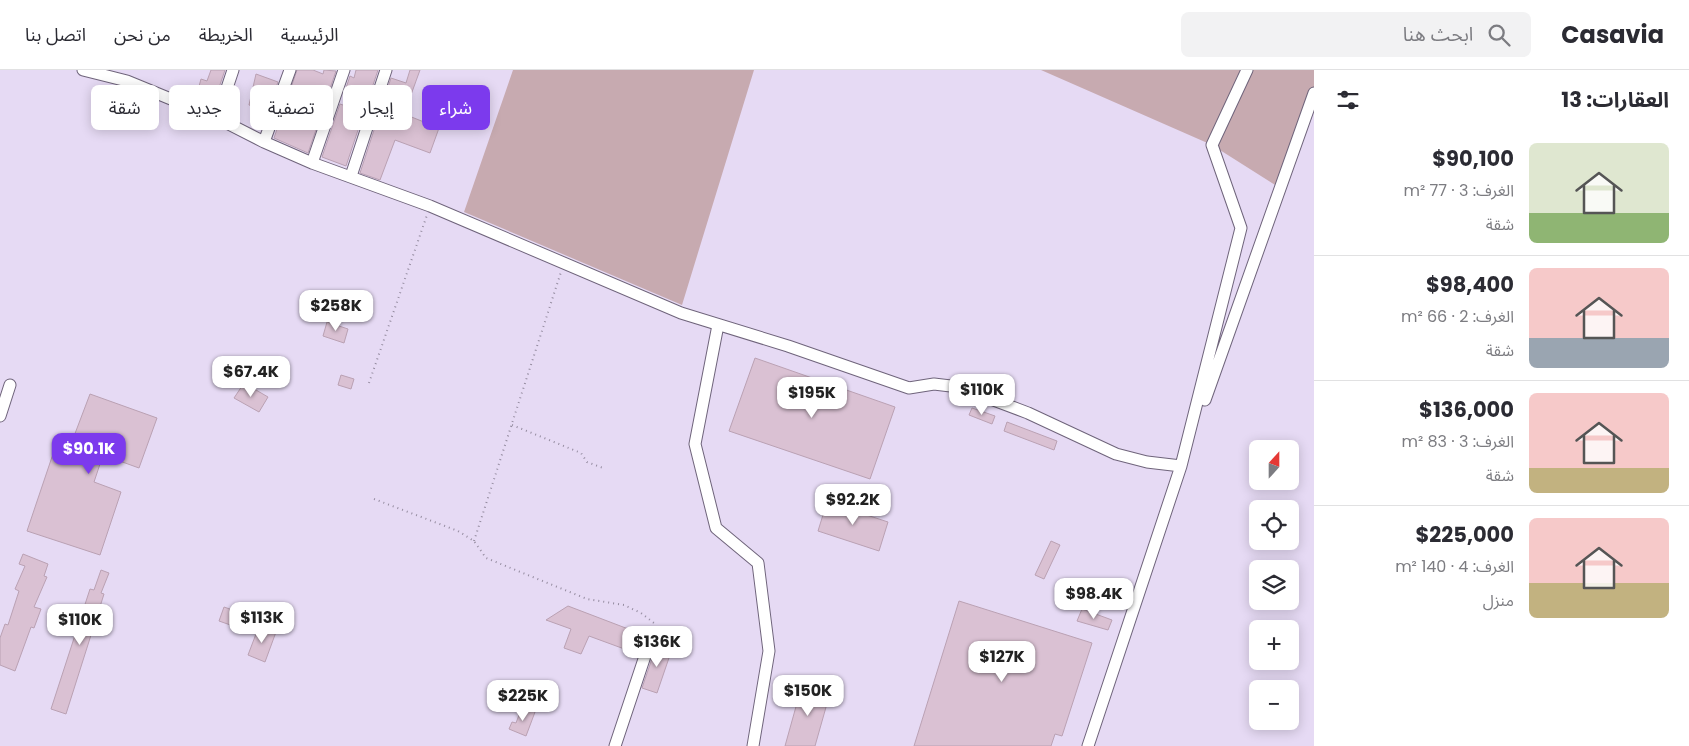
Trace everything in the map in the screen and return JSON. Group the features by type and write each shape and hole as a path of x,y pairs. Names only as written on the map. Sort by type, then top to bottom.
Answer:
{"street":[{"path":"83,70 128,81 169,98"},
{"path":"228,85 233,70"},
{"path":"264,142 290,70"},
{"path":"312,162 344,70"},
{"path":"351,176 386,70"},
{"path":"1182,464 1241,228 1212,145 1247,70"},
{"path":"1088,746 1182,464 1314,93"},
{"path":"240,130 312,162 430,206 681,313 788,346 909,388 934,384 959,388 1028,413 1116,454 1147,462 1182,464"},
{"path":"718,325 695,444 716,528 758,563 769,651 753,746"},
{"path":"0,416 10,384"},
{"path":"615,746 651,638"}],"path":[{"path":"369,383 430,206"},
{"path":"474,541 564,263"},
{"path":"512,425 582,453 587,462 603,468"},
{"path":"374,499 458,531 474,541 486,558 587,599 624,605 640,613 654,623 651,638"}],"shaded area":[{"path":"513,70 754,70 682,305 464,212"},
{"path":"1041,70 1314,70 1314,88 1280,188 1212,145"}],"building":[{"path":"211,70 225,70 220,85 199,85 201,79 207,81"},
{"path":"297,70 313,70 323,74 324,70 336,71 331,85 292,85"},
{"path":"356,70 378,70 373,85 347,85 350,76 354,78"},
{"path":"410,70 420,70 412,92 412,85 389,85 391,78 406,83"},
{"path":"256,74 278,82 277,85 254,85"},
{"path":"340,104 343,105 343,130 358,130 346,166 322,157 331,130 333,130"},
{"path":"412,117 422,121 422,130 438,130 430,153 395,140 380,180 360,173 374,130 412,130"},
{"path":"277,130 316,130 308,153 274,138"},
{"path":"327,322 348,329 344,343 323,336"},
{"path":"755,358 895,407 870,479 729,431"},
{"path":"341,375 354,379 351,389 338,385"},
{"path":"244,383 268,397 259,412 234,398"},
{"path":"90,394 157,418 139,468 103,455 94,482 121,492 100,555 27,531 55,448 68,452"},
{"path":"972,408 995,416 992,424 969,415"},
{"path":"1007,422 1057,441 1054,450 1004,431"},
{"path":"827,502 888,522 879,551 818,531"},
{"path":"1051,541 1060,545 1044,579 1035,575"},
{"path":"23,554 48,564 44,576 47,577 34,607 41,609 34,628 31,627 15,671 0,665 0,638 5,624 8,625 19,591 15,589 25,566 19,564"},
{"path":"101,570 109,573 101,593 104,594 66,714 51,709 90,589 94,590"},
{"path":"959,601 1092,643 1062,736 1055,734 1051,746 914,746"},
{"path":"568,606 644,635 638,654 589,636 581,654 564,648 571,629 546,620"},
{"path":"224,607 244,614 239,628 219,621"},
{"path":"1082,609 1112,620 1108,630 1077,621"},
{"path":"259,626 276,632 265,662 248,655"},
{"path":"657,644 672,649 657,693 642,688"},
{"path":"802,685 830,693 815,746 785,746"},
{"path":"522,707 535,712 526,736 509,729 512,722 516,723"}]}
